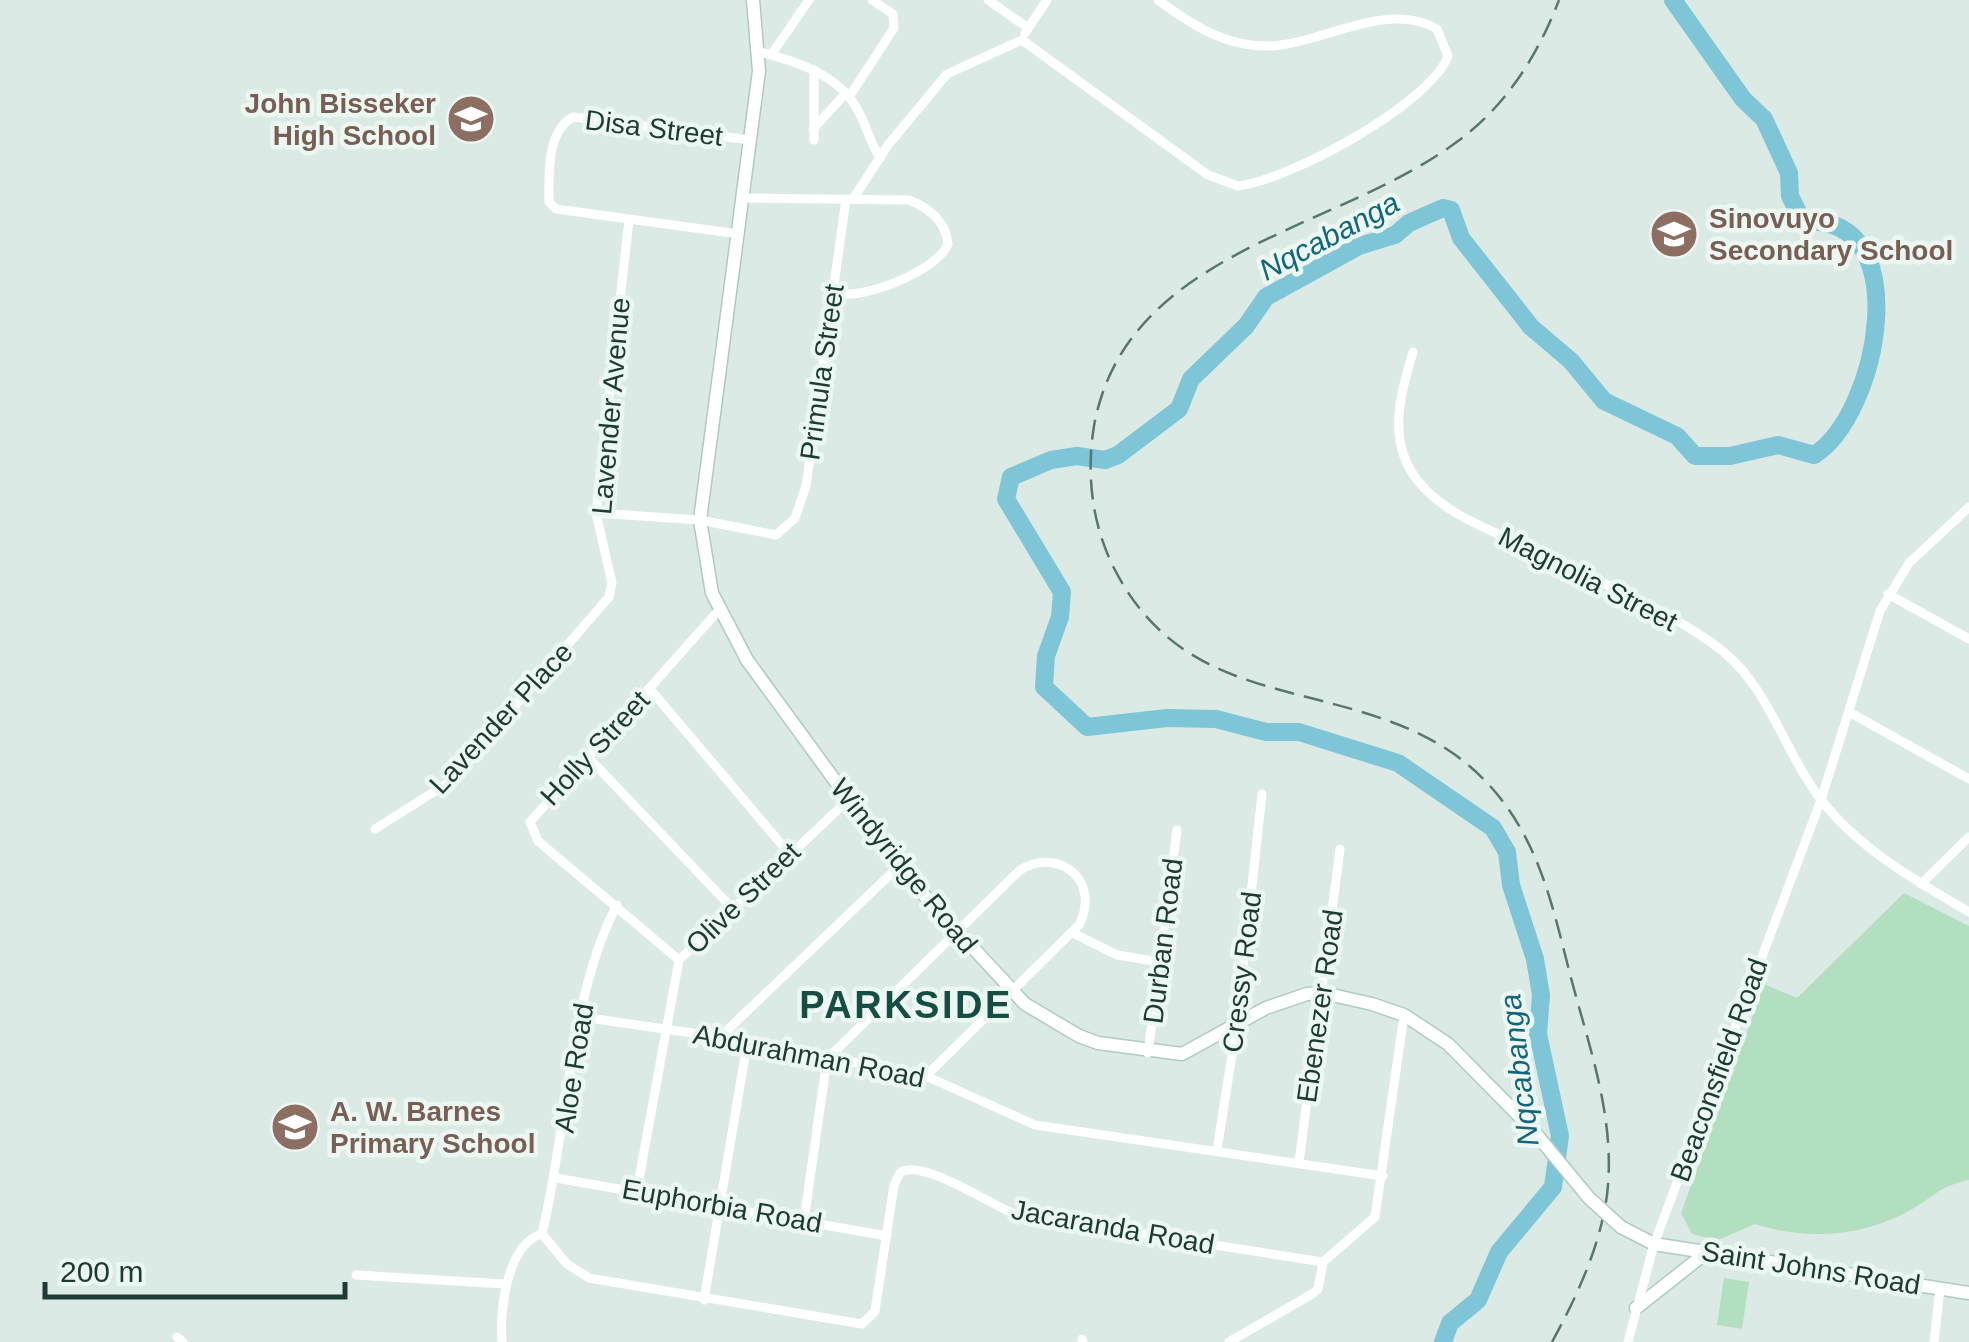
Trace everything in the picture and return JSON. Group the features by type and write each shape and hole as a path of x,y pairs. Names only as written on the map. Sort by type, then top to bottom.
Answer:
{"street":[{"name":"Windyridge Road","path":"754,0 766,54 750,140 700,520 708,579 719,610 746,660 898,867 954,932 1012,992 1079,1036 1148,1053 1192,1050 1237,1023 1307,994 1324,992"},
{"path":"809,0 766,54 814,70 847,96 880,158"},
{"path":"814,70 813,134 847,96 894,28 893,14 872,0"},
{"path":"988,0 1028,28"},
{"path":"849,199 956,67 1022,40 1047,0"},
{"path":"1022,40 1219,182 1238,186 1356,140 1436,74 1448,56 1443,37 1430,24 1413,18 1385,18 1287,44 1252,45 1203,30 1158,0"},
{"name":"Disa Street","path":"629,220 556,209 549,202 554,140 573,118 750,140"},
{"path":"744,198 894,198 920,204 941,223 948,244 940,256 863,295 834,293"},
{"name":"Primula Street","path":"700,520 776,534 795,518 806,486 849,199"},
{"path":"629,220 740,234"},
{"name":"Lavender Avenue","path":"612,591 596,513 629,220"},
{"name":"Magnolia Street","path":"1413,352 1398,422 1403,455 1418,482 1460,514 1661,613 1730,656 1760,692 1821,800 1852,832 1921,884 1969,912"},
{"name":"Beaconsfield Road","path":"1628,1342 1654,1244 1821,800 1888,594 1909,564 1969,507"},
{"path":"596,513 700,520"},
{"name":"Lavender Place","path":"375,828 438,792 458,773 612,591"},
{"path":"1888,594 1969,639"},
{"name":"Holly Street","path":"679,960 538,841 530,828 537,809 719,610"},
{"path":"650,688 788,852"},
{"path":"1849,712 1969,779"},
{"path":"586,756 731,907"},
{"name":"Cressy Road","path":"1217,1150 1237,1023 1262,794"},
{"name":"Olive Street","path":"636,1190 679,960 788,852 847,800"},
{"name":"Durban Road","path":"1148,1053 1177,830"},
{"path":"1921,884 1969,836"},
{"name":"Ebenezer Road","path":"1299,1162 1340,850"},
{"path":"804,1220 827,1059 1020,870 1049,861 1068,867 1085,888 1085,914 1073,933 926,1076"},
{"path":"720,1037 898,867"},
{"name":"Aloe Road","path":"505,1284 538,1235 556,1178 596,944 618,905"},
{"path":"1073,933 1117,955 1160,962"},
{"path":"1324,992 1404,1015 1462,1055 1532,1129 1588,1198 1621,1226 1654,1244"},
{"path":"1229,1342 1318,1289 1323,1262 1375,1217 1404,1015"},
{"name":"Abdurahman Road","path":"582,1017 720,1037 926,1076 1036,1125 1383,1176"},
{"path":"704,1300 747,1044"},
{"name":"Jacaranda Road","path":"887,1236 894,1185 900,1173 912,1168 933,1172 986,1203 1016,1214 1323,1262"},
{"name":"Euphorbia Road","path":"556,1178 887,1236"},
{"path":"538,1235 567,1264 589,1278 854,1324 862,1324 876,1311 887,1236"},
{"name":"Saint Johns Road","path":"1654,1244 1969,1293"},
{"path":"1636,1308 1708,1252"},
{"path":"356,1275 505,1284 502,1342"},
{"path":"1934,1342 1940,1289"}],"green space":[{"path":"1904,893 1969,926 1969,1180 1945,1188 1895,1218 1856,1230 1795,1233 1755,1224 1718,1240 1692,1234 1681,1213 1764,984 1797,998"},
{"path":"1724,1278 1749,1282 1742,1329 1717,1325"}],"waterway":[{"name":"Nqcabanga","path":"1443,1342 1450,1323 1478,1300 1499,1252 1553,1187 1560,1136 1538,1034 1541,995 1535,959 1511,885 1507,852 1493,828 1398,763 1299,732 1266,732 1216,719 1167,718 1087,727 1044,687 1046,656 1060,617 1062,592 1006,499 1011,477 1051,460 1077,456 1105,460 1118,455 1179,409 1191,379 1246,326 1266,297 1359,246 1395,235 1409,223 1443,208 1451,210 1461,238 1531,327 1571,361 1604,401 1677,436 1695,456 1730,456 1778,445 1814,455 1837,433 1856,400 1869,361 1876,320 1874,281 1862,249 1839,228 1803,222 1790,196 1789,173 1764,119 1743,99 1673,0"}],"railway":[{"path":"1552,1342 1579,1289 1599,1233 1607,1195 1608,1140 1600,1085 1556,921 1545,883 1521,829 1500,797 1474,770 1410,729 1225,672 1184,649 1146,617 1107,553 1096,518 1091,463 1094,426 1114,367 1147,320 1191,282 1243,251 1409,172 1458,141 1491,112 1519,78 1559,0"}],"place":[{"name":"John Bisseker High School","path":"471,119"},
{"name":"Sinovuyo Secondary School","path":"1674,234"},
{"name":"A. W. Barnes Primary School","path":"295,1127"}],"district":[{"name":"PARKSIDE","path":"906,1005"}]}
